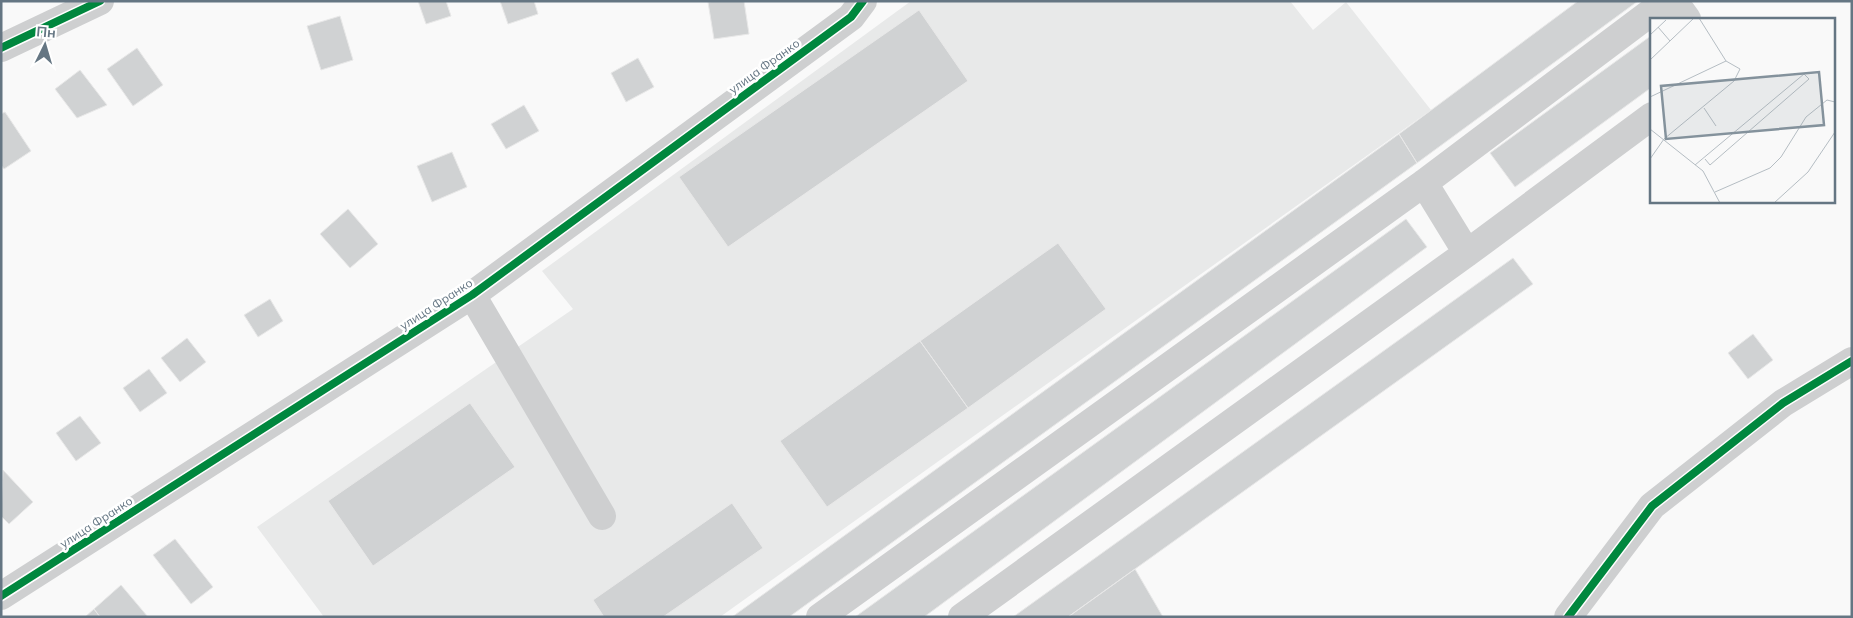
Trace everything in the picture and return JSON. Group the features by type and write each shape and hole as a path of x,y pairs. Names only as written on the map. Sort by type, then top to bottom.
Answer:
{"street":[{"path":"1,48 100,1"},
{"name":"улица Франко","path":"1,596 472,295 851,17 863,1"},
{"path":"820,617 1424,183 1666,1"},
{"path":"1674,1 1687,18"},
{"path":"962,617 1467,253 1650,117"},
{"path":"1424,183 1467,253"},
{"path":"472,295 602,516"},
{"path":"1568,617 1652,506 1783,403 1852,361"}],"shaded area":[{"path":"911,1 1290,1 1313,30 1346,2 1431,110 720,617 324,617 257,527 573,309 542,271"}],"building":[{"path":"418,1 446,1 451,16 426,24"},
{"path":"500,1 534,1 538,14 508,24"},
{"path":"744,1 749,34 714,39 708,2"},
{"path":"1578,1 1638,1 1417,163 1399,134"},
{"path":"919,10 968,81 728,247 679,177"},
{"path":"340,16 353,60 321,70 307,26"},
{"path":"1650,36 1650,88 1515,187 1490,153"},
{"path":"137,48 163,85 133,106 107,69"},
{"path":"638,58 654,87 626,102 611,73"},
{"path":"80,70 107,105 77,118 55,89"},
{"path":"524,105 539,131 506,149 491,124"},
{"path":"5,112 31,151 4,169 1,165 1,114"},
{"path":"1399,134 1417,163 789,617 732,617"},
{"path":"452,152 467,187 432,202 417,166"},
{"path":"348,209 378,244 350,268 320,234"},
{"path":"1406,219 1427,247 924,617 855,617"},
{"path":"1058,243 1106,309 968,408 920,341"},
{"path":"1513,258 1533,284 1068,617 1013,617"},
{"path":"270,299 283,321 258,337 244,315"},
{"path":"1753,334 1773,360 1748,379 1728,353"},
{"path":"187,338 206,362 180,382 161,358"},
{"path":"920,341 968,408 827,507 780,441"},
{"path":"149,369 167,393 140,412 123,388"},
{"path":"470,403 515,467 373,566 328,501"},
{"path":"80,416 101,443 76,461 56,433"},
{"path":"3,470 33,502 9,524 1,516"},
{"path":"732,503 763,548 663,617 604,617 593,600"},
{"path":"175,539 213,587 191,604 153,555"},
{"path":"1135,569 1163,617 1068,617"},
{"path":"121,585 148,617 100,617 94,609"},
{"path":"94,609 100,617 85,617"}],"cycle path":[{"path":"1,48 100,1"},
{"path":"1,596 472,295 851,17 863,1"},
{"path":"1568,617 1652,506 1783,403 1852,361"}]}
